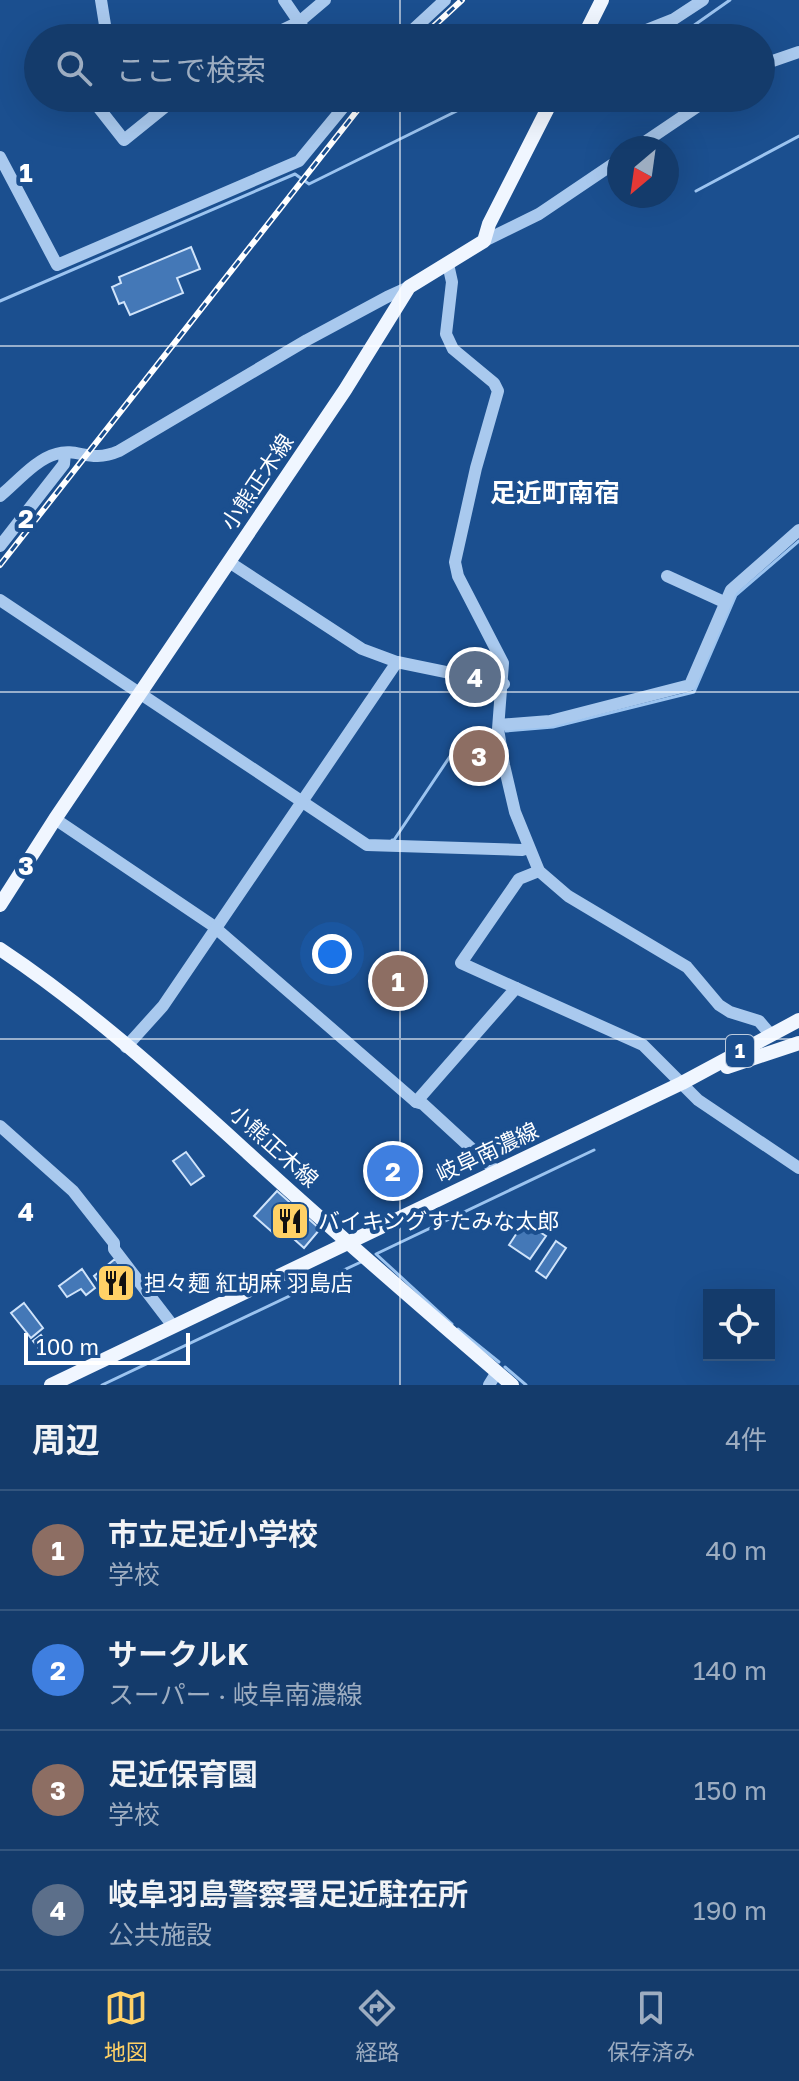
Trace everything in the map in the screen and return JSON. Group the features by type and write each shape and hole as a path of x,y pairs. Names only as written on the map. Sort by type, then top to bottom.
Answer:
{"main road":[{"path":"590,24 602,0"},
{"path":"484,241 489,224 546,112"},
{"name":"小熊正木線","path":"0,905 360,368 409,287 484,241"},
{"name":"小熊正木線","path":"0,949 56,986 191,1100 349,1242 493,1379 512,1385"},
{"name":"岐阜南濃線","path":"51,1385 682,1083 799,1020"},
{"name":"岐阜南濃線","path":"682,1083 799,1043"}],"street":[{"path":"101,0 105,24"},
{"path":"284,0 299,22"},
{"path":"295,24 325,0"},
{"path":"661,24 703,0"},
{"path":"417,24 436,3"},
{"path":"775,60 799,52"},
{"path":"102,112 124,140 159,112"},
{"path":"0,157 57,265 299,161 339,112"},
{"path":"654,136 689,112"},
{"path":"484,241 539,214 607,168"},
{"path":"448,264 452,282 446,334 453,349 494,383 498,391 476,468 455,562 458,576 503,663 499,725 509,788 529,848 539,871 568,896 687,967 719,1005 730,1012 759,1021 770,1034"},
{"path":"0,496 43,461 58,453 97,458 119,451 307,340 409,287"},
{"path":"0,546 64,464 65,453"},
{"path":"499,725 550,721 690,685 731,590 799,530"},
{"path":"229,562 362,649 397,662 504,684"},
{"path":"667,576 724,602"},
{"path":"0,600 367,845 529,848"},
{"path":"126,1047 163,1006 397,662"},
{"path":"55,819 216,930 416,1102 423,1104 497,1172"},
{"path":"539,871 519,879 461,963 643,1045 698,1100 799,1168"},
{"path":"416,1102 516,988"},
{"path":"0,1126 73,1191 173,1326"}],"building":[{"path":"191,247 200,269 177,278 183,293 130,315 124,302 119,304 112,287 121,283 119,277"},
{"path":"186,1152 204,1176 191,1185 173,1161"},
{"path":"388,1154 410,1174 398,1187 376,1167"},
{"path":"277,1191 320,1229 304,1248 285,1231 279,1238 254,1216"},
{"path":"524,1222 546,1236 530,1259 509,1245"},
{"path":"556,1241 566,1248 546,1278 536,1271"},
{"path":"115,1259 128,1276 125,1280 127,1283 112,1294 109,1290 106,1293 94,1276"},
{"path":"82,1269 95,1288 86,1295 81,1289 67,1297 59,1286"},
{"path":"24,1303 43,1328 31,1338 11,1313"},
{"path":"41,1335 52,1350 44,1355 33,1341"}],"waterway":[{"path":"696,24 730,0"},
{"path":"0,301 295,174 309,184 455,112"},
{"path":"696,191 799,136"},
{"path":"506,731 553,727 694,692 736,595 799,541"},
{"path":"392,840 463,737 492,733"},
{"path":"452,1324 376,1254 594,1150"},
{"path":"333,1275 361,1262"},
{"path":"102,1385 321,1281"},
{"path":"458,1329 499,1362"},
{"path":"505,1367 526,1385"}],"railway":[{"path":"436,24 462,0"},
{"path":"0,565 356,112"}],"place":[{"name":"岐阜羽島警察署足近駐在所","path":"475,677"},
{"name":"足近保育園","path":"479,756"},
{"name":"市立足近小学校","path":"398,981"},
{"name":"サークルK","path":"393,1171"},
{"name":"バイキングすたみな太郎","path":"290,1221"},
{"name":"担々麺 紅胡麻 羽島店","path":"116,1283"}],"district":[{"name":"足近町南宿","path":"555,493"}]}
